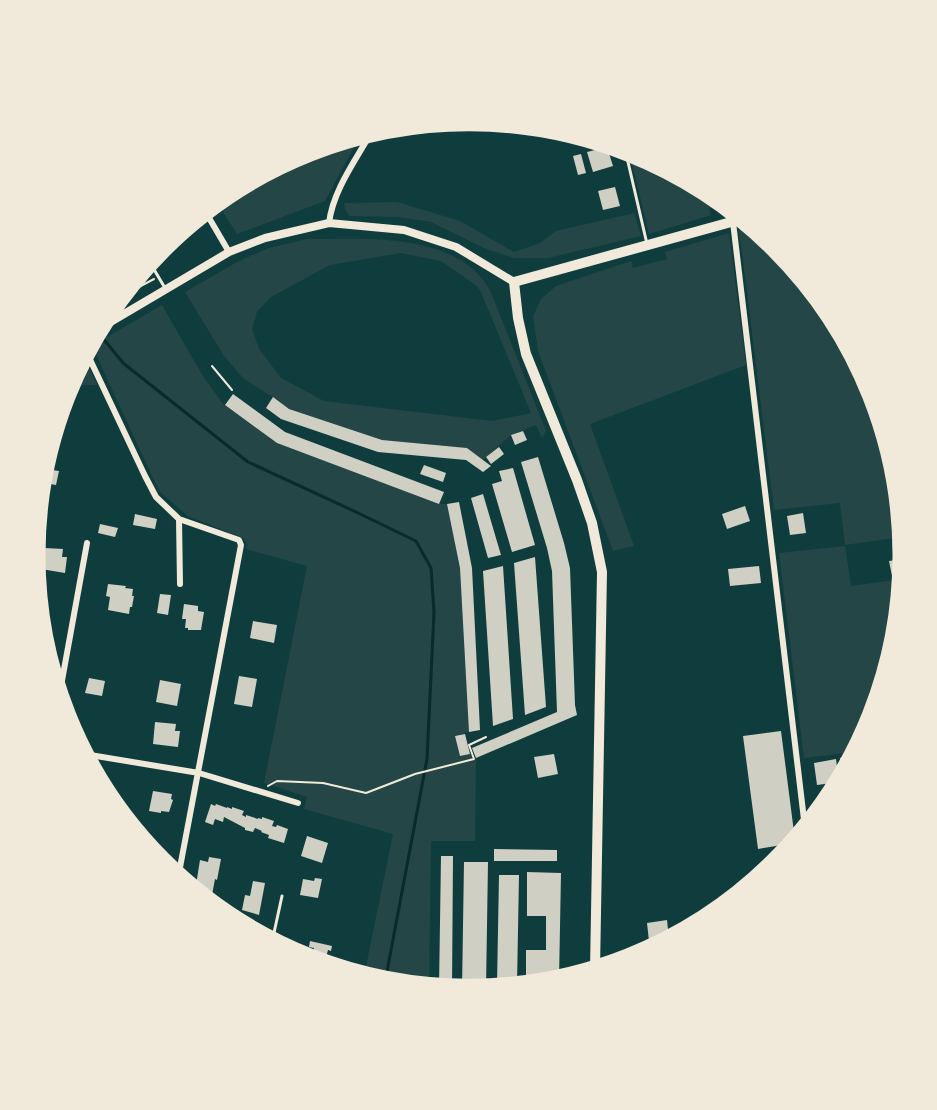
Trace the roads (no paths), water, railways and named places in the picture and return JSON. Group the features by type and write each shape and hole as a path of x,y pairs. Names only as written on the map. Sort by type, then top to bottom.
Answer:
{"main road":[{"path":"595,960 602,572 592,523 526,354 518,318 514,282 732,222"}],"street":[{"path":"329,223 335,197 366,143"},
{"path":"209,218 229,252"},
{"path":"114,320 229,252 265,238 329,223 404,230 456,246 514,282"},
{"path":"739,227 804,817"},
{"path":"90,360 156,498 180,519 239,540 241,545 180,867"},
{"path":"180,519 180,584"},
{"path":"62,677 87,543"},
{"path":"94,756 199,773 298,803"}],"lane":[{"path":"628,161 648,246"},
{"path":"154,269 166,289"},
{"path":"274,932 282,896"}],"waterway":[{"path":"103,338 123,363 248,462 416,541 431,568 434,612 427,759 387,972"}]}
